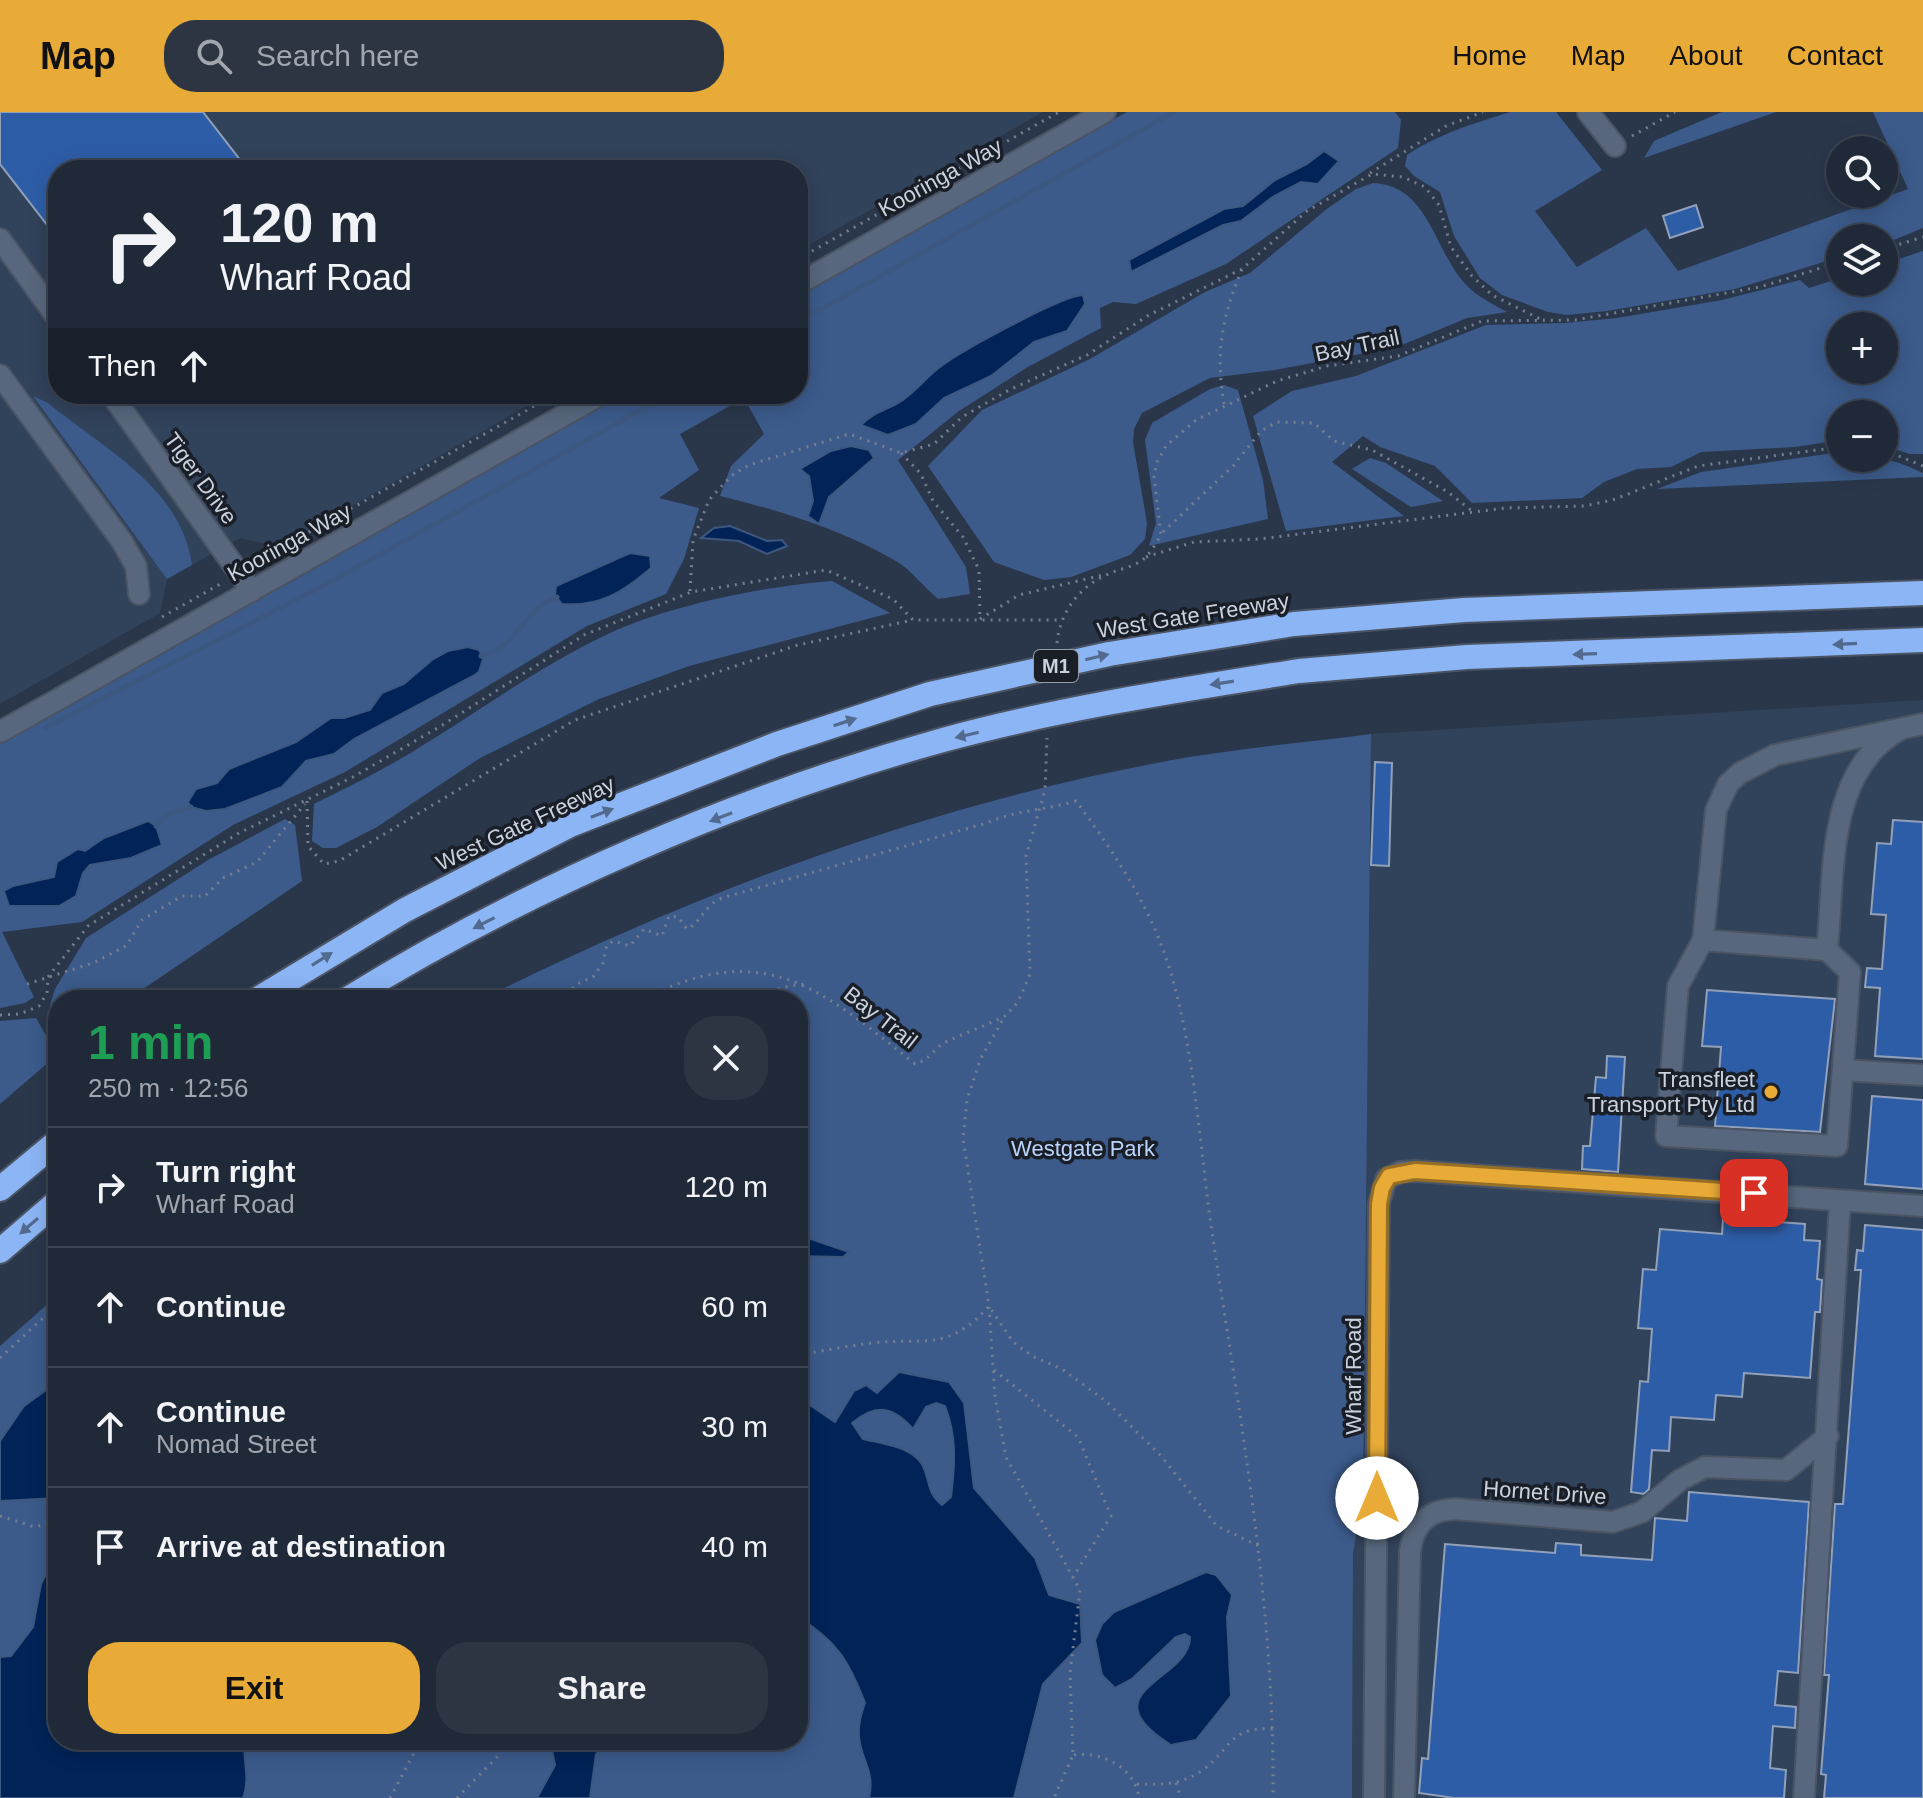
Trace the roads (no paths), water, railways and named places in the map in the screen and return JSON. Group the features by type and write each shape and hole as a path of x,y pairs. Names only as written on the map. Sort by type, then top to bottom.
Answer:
{"highway":[{"name":"West Gate Freeway","path":"273,990 405,910 570,825 777,744 930,694 1109,654 1294,624 1464,610 1923,593"},
{"name":"M1","path":"363,990 428,952 589,868 793,789 943,740 986,730 1117,701 1299,671 1467,657 1923,640"},
{"path":"0,1189 48,1149"},
{"path":"0,1251 48,1210"}],"street":[{"name":"Kooringa Way","path":"808,278 1105,112"},
{"path":"1588,112 1615,146"},
{"path":"0,239 48,305"},
{"path":"0,375 121,540 136,566 139,594"},
{"name":"Tiger Drive","path":"118,404 252,591"},
{"name":"Kooringa Way","path":"0,732 584,404"},
{"path":"1703,940 1827,950 1850,972 1837,1146 1666,1136 1678,986 1703,940 1716,810 1728,784 1740,773 1775,755 1923,724"},
{"path":"1827,950 1843,800 1870,751 1901,729"},
{"path":"1843,1070 1923,1075"},
{"name":"Wharf Road","path":"1374,1798 1382,1188 1389,1176 1406,1171 1840,1201"},
{"path":"1804,1798 1840,1201 1923,1206"},
{"name":"Hornet Drive","path":"1404,1798 1410,1551 1412,1539 1423,1520 1442,1510 1455,1509 1613,1522 1642,1512 1680,1480 1705,1467 1786,1470 1828,1436"}],"waterway":[{"path":"808,316 1174,112"},
{"path":"45,728 323,586 652,404"},
{"path":"481,656 504,645 536,610 557,597"},
{"path":"156,826 169,814 191,807"}],"place":[{"name":"Transfleet Transport Pty Ltd","path":"1771,1092"}],"park label":[{"name":"Westgate Park","path":"1083,1148"}]}
